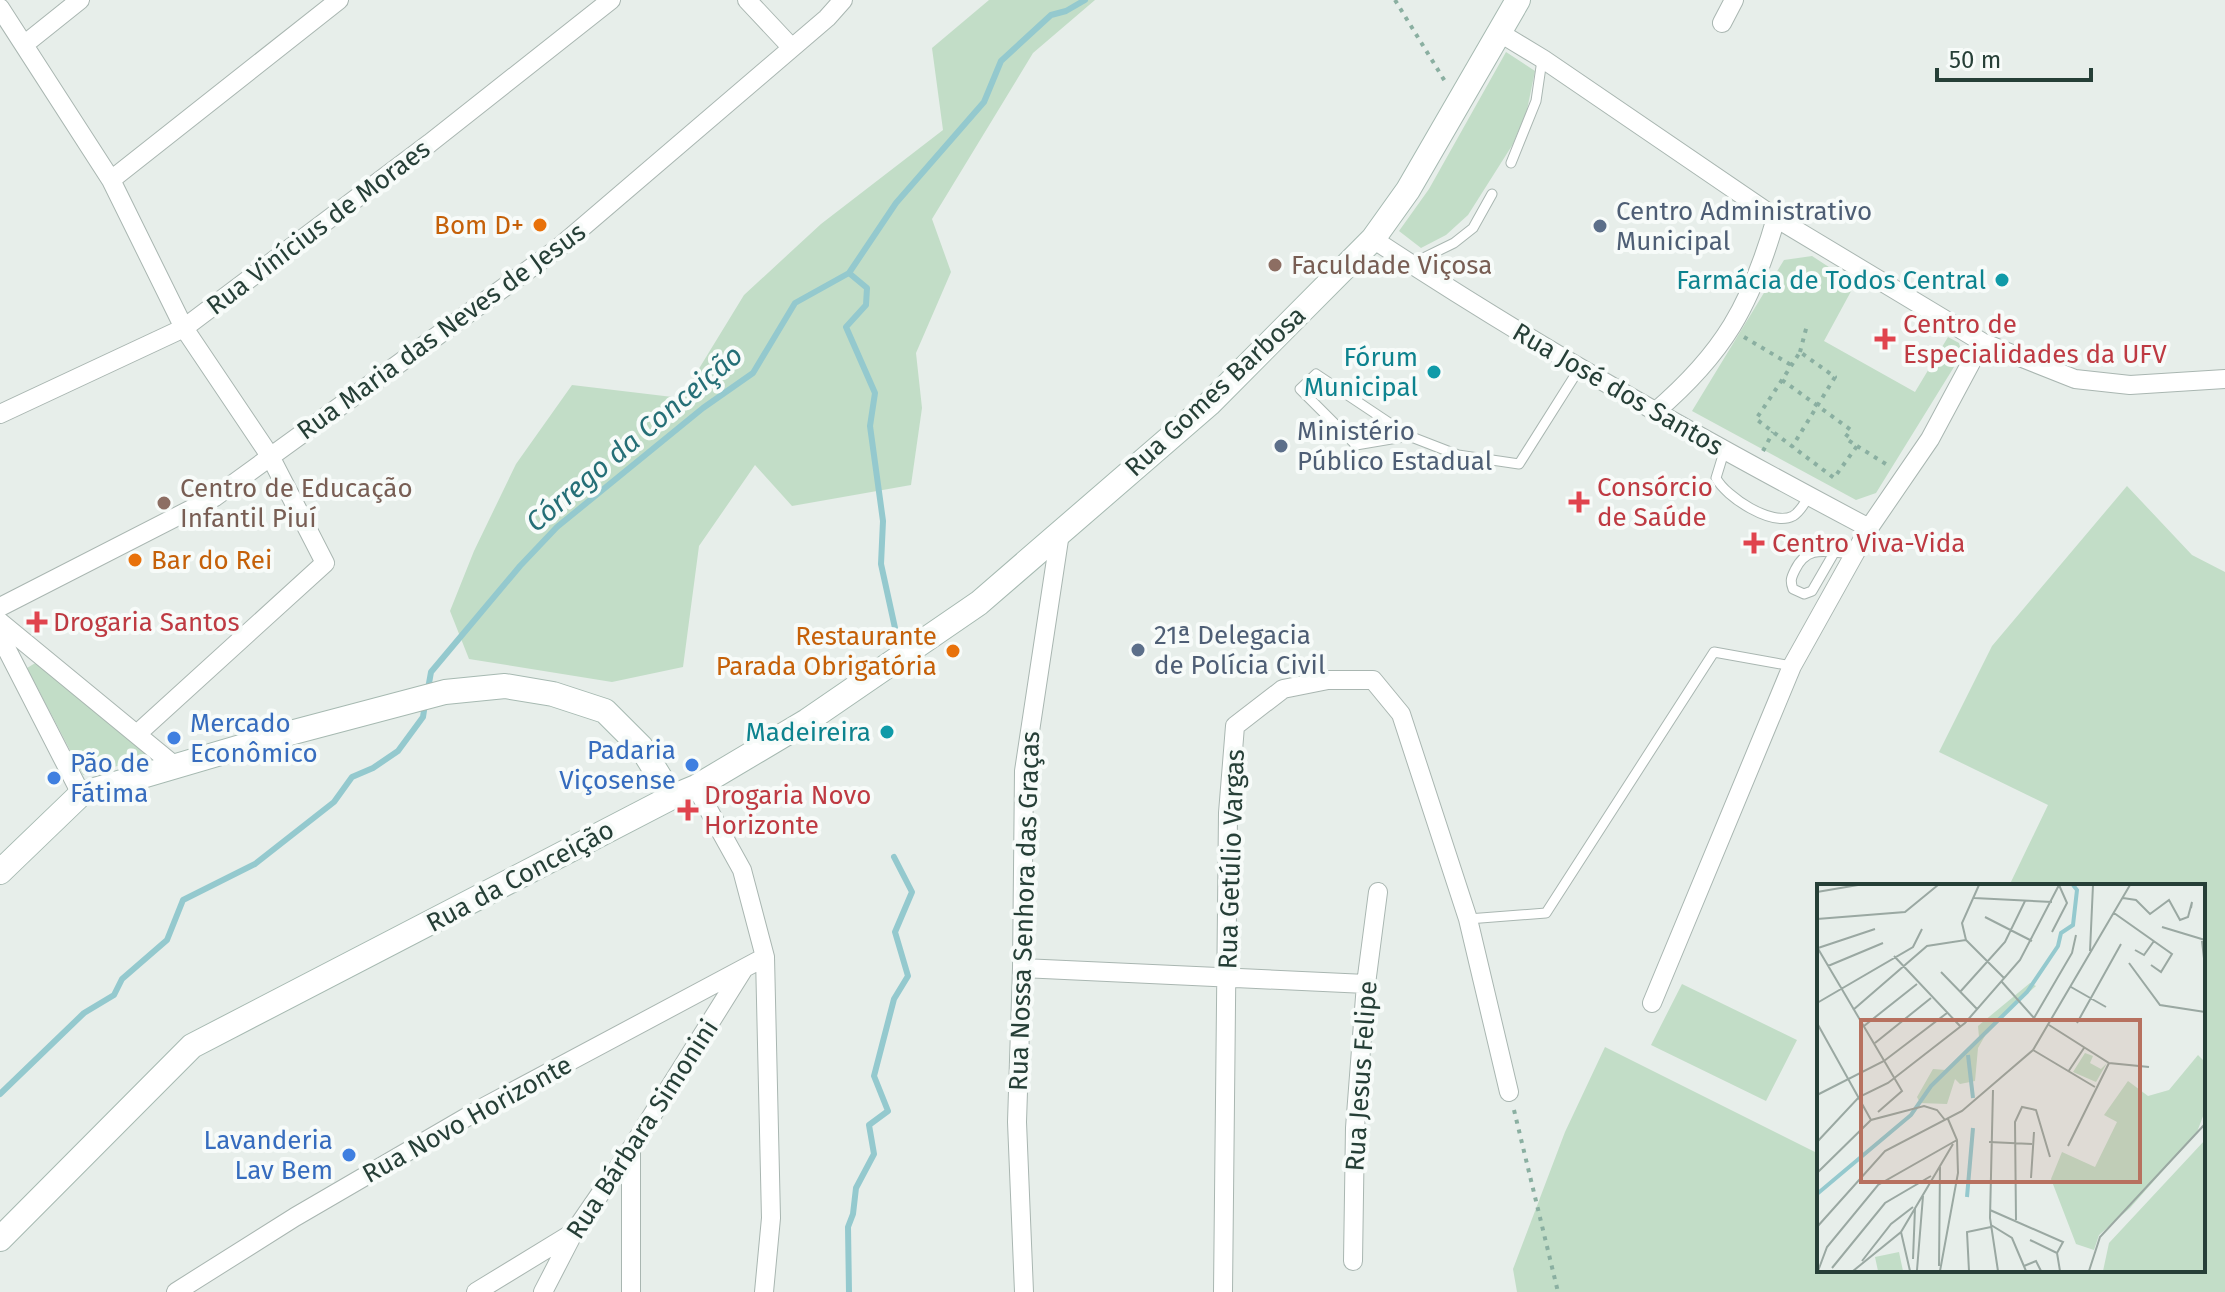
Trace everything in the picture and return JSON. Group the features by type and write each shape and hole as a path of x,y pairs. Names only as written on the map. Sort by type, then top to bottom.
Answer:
{"street":[{"path":"25,44 80,0"},
{"path":"111,180 339,0"},
{"name":"Rua Vinícius de Moraes","path":"0,414 184,328 430,143 611,0"},
{"path":"747,0 792,48"},
{"name":"Rua Maria das Neves de Jesus","path":"0,607 215,497 557,249 827,18 843,0"},
{"name":"Rua Gomes Barbosa","path":"1060,533 1209,404 1373,239 1408,190 1518,0"},
{"path":"1722,23 1734,0"},
{"path":"0,8 111,180 184,328 270,456 325,563 137,734"},
{"path":"1500,33 1776,218 1982,342 2075,379 2130,385 2225,379"},
{"path":"1655,412 1690,382 1732,329 1761,271 1776,218"},
{"name":"Rua José dos Santos","path":"1373,239 1579,369 1724,452 1869,528"},
{"path":"1652,1003 1792,666 1869,528 1930,439 1982,342"},
{"name":"Rua da Conceição","path":"0,1239 192,1046 696,787 807,721 979,603 1060,533"},
{"name":"Rua Nossa Senhora das Graças","path":"1024,1292 1017,1122 1024,771 1060,533"},
{"path":"0,622 175,766"},
{"path":"0,636 81,794"},
{"name":"Rua Getúlio Vargas","path":"1223,1292 1228,813 1235,726 1283,689 1328,680 1373,680 1401,714 1468,919 1509,1092"},
{"path":"0,872 81,794 445,692 505,686 553,694 605,711 641,747 672,797"},
{"path":"696,787 742,870 765,957 771,1218 764,1292"},
{"name":"Rua Jesus Felipe","path":"1353,1261 1355,1128 1366,984 1378,892"},
{"name":"Rua Novo Horizonte","path":"176,1292 295,1217 484,1107 765,957"},
{"name":"Rua Bárbara Simonini","path":"543,1292 574,1232 631,1149 744,968"},
{"path":"1022,968 1366,984"},
{"path":"631,1149 631,1292"},
{"path":"476,1292 574,1232"}],"lane":[{"path":"1511,163 1536,101 1543,59"},
{"path":"1411,264 1454,243 1473,228 1492,194"},
{"path":"1409,436 1356,445 1300,389 1316,374 1409,436 1458,455 1519,464 1579,369"},
{"path":"1724,452 1716,478 1722,488 1737,500 1775,520 1791,518 1809,496"},
{"path":"1834,553 1812,591 1804,594 1793,589 1791,579 1802,558 1810,553 1834,553 1854,554"},
{"path":"1468,919 1546,913 1714,652 1792,666"}],"path":[{"path":"1395,0 1438,72 1448,86 1463,98"},
{"path":"1807,325 1800,352 1756,419 1834,478 1857,446"},
{"path":"1732,329 1791,365"},
{"path":"1792,447 1835,377 1800,352"},
{"path":"1782,380 1851,430 1845,438 1905,476"},
{"path":"1509,1092 1558,1292"}],"green space":[{"path":"989,0 1095,0 1033,53 932,219 951,272 916,353 922,408 911,485 792,506 755,465 699,546 683,667 612,682 469,659 450,611 474,551 516,464 572,385 681,398 744,295 821,224 943,130 932,48"},
{"path":"1506,52 1535,71 1527,110 1513,144 1468,215 1446,235 1421,248 1399,231 1429,189"},
{"path":"1812,256 1855,284 1824,341 1915,392 1948,337 1959,343 1962,354 1876,493 1856,500 1692,411 1784,260"},
{"path":"2127,486 2192,555 2225,572 2225,1292 1517,1292 1513,1269 1565,1132 1605,1047 1817,1153 1817,1272 2205,1272 2205,884 2010,884 2048,805 1939,752 1992,646"},
{"path":"37,662 152,757 83,775 27,668"},
{"path":"1682,984 1797,1040 1766,1101 1651,1045"}],"waterway":[{"name":"Córrego da Conceição","path":"428,689 431,672 557,527 703,408 753,373 795,303 849,273 896,203 984,102 1001,61 1051,15 1085,0"},
{"path":"849,273 867,288 866,305 846,327 875,393 870,426 883,521 881,564 895,628"},
{"name":"Córrego da Conceição","path":"0,1094 84,1013 114,995 122,979 167,940 183,900 255,864 334,802 352,777 373,768 398,751 423,717 425,704"},
{"path":"849,1292 848,1227 856,1188 874,1154 869,1125 888,1111 874,1076 894,999 908,976 895,932 912,892 894,857"}],"place":[{"name":"Bom D+","path":"540,225"},
{"name":"Centro Administrativo Municipal","path":"1600,226"},
{"name":"Faculdade Viçosa","path":"1275,265"},
{"name":"Farmácia de Todos Central","path":"2002,280"},
{"name":"Centro de Especialidades da UFV","path":"1885,339"},
{"name":"Fórum Municipal","path":"1434,372"},
{"name":"Ministério Público Estadual","path":"1281,446"},
{"name":"Consórcio de Saúde","path":"1579,502"},
{"name":"Centro de Educação Infantil Piuí","path":"164,503"},
{"name":"Centro Viva-Vida","path":"1754,543"},
{"name":"Bar do Rei","path":"135,560"},
{"name":"Drogaria Santos","path":"37,622"},
{"name":"21ª Delegacia de Polícia Civil","path":"1138,650"},
{"name":"Restaurante Parada Obrigatória","path":"953,651"},
{"name":"Madeireira","path":"887,732"},
{"name":"Mercado Econômico","path":"174,738"},
{"name":"Padaria Viçosense","path":"692,765"},
{"name":"Pão de Fátima","path":"54,778"},
{"name":"Drogaria Novo Horizonte","path":"688,810"},
{"name":"Lavanderia Lav Bem","path":"349,1155"}]}
